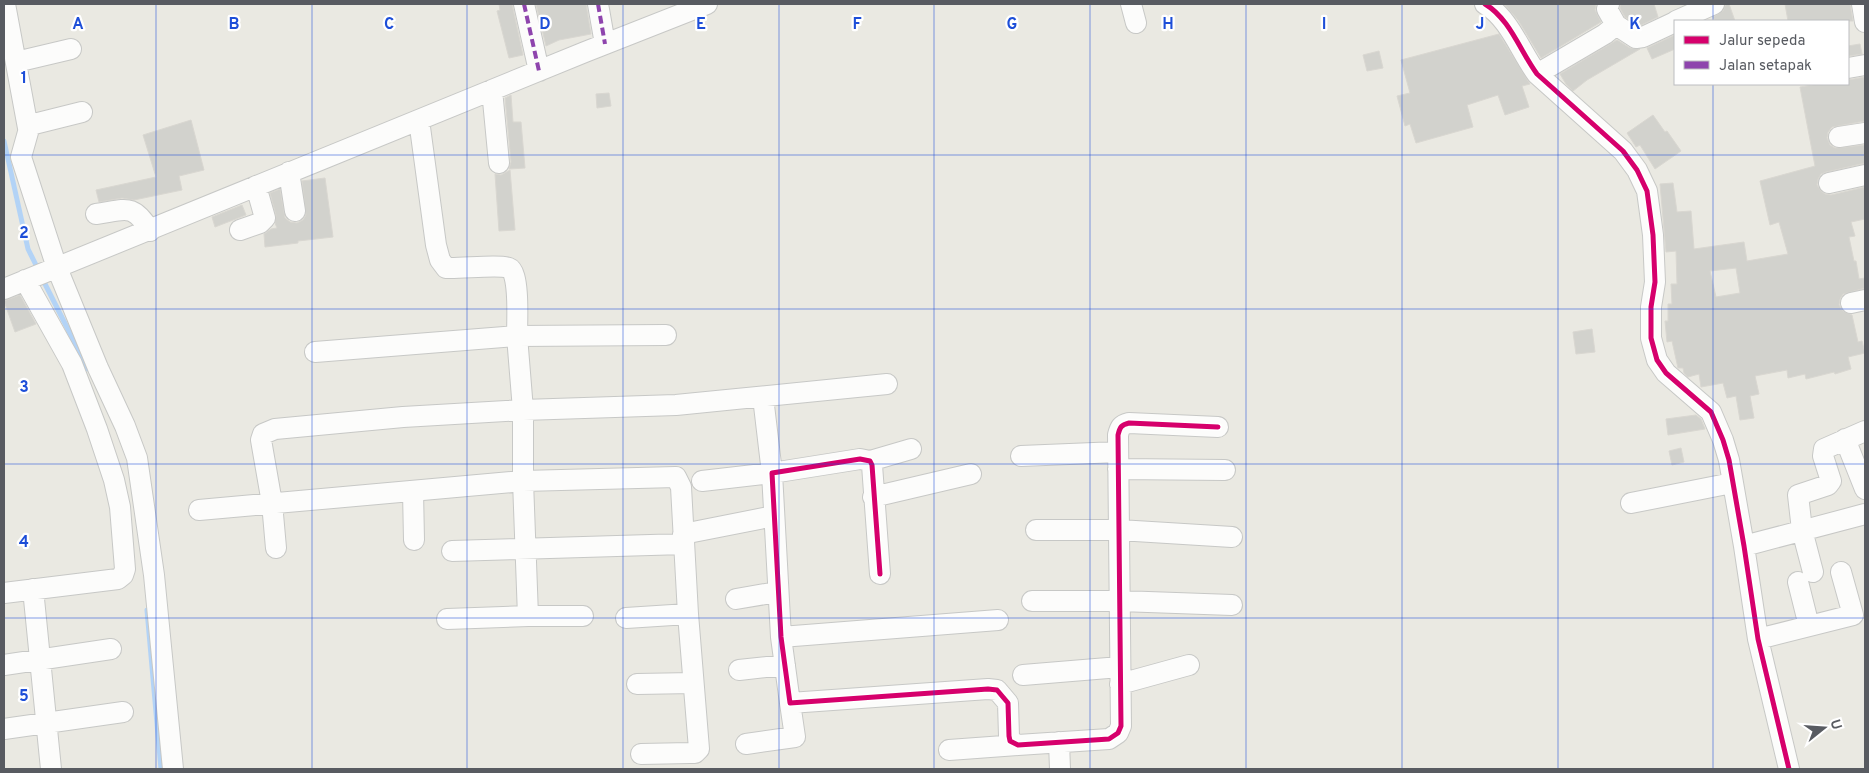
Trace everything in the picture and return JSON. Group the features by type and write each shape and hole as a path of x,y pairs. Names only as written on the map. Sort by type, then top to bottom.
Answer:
{"street":[{"path":"4,593 118,579 123,575 125,569 120,508 114,480 97,428 40,274 21,157 28,128 5,4"},
{"path":"524,4 539,70"},
{"path":"598,4 605,44"},
{"path":"4,289 150,231 539,70 707,4"},
{"path":"1131,4 1136,23"},
{"path":"1485,4 1491,7 1508,27 1537,74 1623,151 1643,180 1647,191 1653,235 1656,282 1651,306 1651,338 1657,360 1666,373 1711,412 1723,440 1744,546 1758,639 1789,769"},
{"path":"1609,4 1607,9 1616,25 1636,38 1643,37 1674,23"},
{"path":"1680,20 1714,4"},
{"path":"1862,4 1865,22"},
{"path":"1537,74 1605,34 1616,25"},
{"path":"16,62 71,49"},
{"path":"1849,68 1865,64"},
{"path":"492,90 499,163"},
{"path":"28,128 34,123 82,112"},
{"path":"419,120 436,245 440,260 446,268 510,268 513,271 516,282 517,336 524,410 522,481 528,616"},
{"path":"1839,138 1865,133"},
{"path":"289,172 295,211"},
{"path":"1829,183 1865,175"},
{"path":"240,230 260,223 265,218 256,186"},
{"path":"96,214 134,211 142,218 150,231"},
{"path":"40,274 98,368 125,426 137,458 154,576 173,769"},
{"path":"315,352 517,336 666,335"},
{"path":"276,548 272,503 261,440 263,434 275,429 403,417 524,410 676,405 887,384"},
{"path":"746,744 795,737 781,637 777,592 772,473 763,397"},
{"path":"949,750 1109,739 1118,733 1121,726 1118,461 1118,435 1120,428 1123,424 1129,423 1218,427"},
{"path":"1809,626 1798,495 1828,485 1831,481 1823,456 1824,449 1865,431"},
{"path":"1845,439 1865,489"},
{"path":"702,481 772,473 860,459 870,461 912,449"},
{"path":"1021,456 1118,461 1225,470"},
{"path":"870,461 872,465 880,574"},
{"path":"873,497 971,474"},
{"path":"199,510 522,481 676,477 681,487 688,614 699,749 696,753 640,754"},
{"path":"1631,503 1732,483"},
{"path":"413,491 414,540"},
{"path":"1744,546 1865,514"},
{"path":"452,551 525,549 683,539 774,516"},
{"path":"1036,530 1119,530 1232,537"},
{"path":"1758,639 1854,615 1841,572"},
{"path":"33,589 51,769"},
{"path":"736,598 777,592"},
{"path":"1032,601 1120,601 1232,605"},
{"path":"626,618 688,614"},
{"path":"447,619 583,616"},
{"path":"781,637 998,620"},
{"path":"4,665 112,649"},
{"path":"739,670 785,665"},
{"path":"1023,675 1120,675 1189,665"},
{"path":"636,684 693,682"},
{"path":"790,703 988,689 997,690 1008,703 1010,741 1018,745"},
{"path":"4,729 123,712"},
{"path":"1059,742 1060,769"}],"building":[{"path":"499,4 512,4 523,55 509,58 497,11 500,10"},
{"path":"536,4 586,4 591,34 559,40 546,46"},
{"path":"1504,4 1596,4 1595,10 1601,22 1541,58 1518,20"},
{"path":"1621,4 1654,4 1658,17 1639,26 1625,17 1620,8"},
{"path":"1726,4 1729,4 1735,20 1714,20 1713,17 1723,11"},
{"path":"1785,4 1850,4 1853,21 1849,20 1788,20"},
{"path":"1499,34 1530,84 1522,86 1529,107 1505,115 1498,95 1467,105 1473,127 1416,143 1410,124 1405,126 1397,96 1410,93 1401,60"},
{"path":"1674,35 1674,49 1652,59 1647,48"},
{"path":"1617,40 1630,48 1640,49 1587,80 1573,91 1566,84 1560,74"},
{"path":"1860,44 1862,54 1849,56 1849,46"},
{"path":"1379,51 1383,68 1367,71 1363,55"},
{"path":"1865,77 1865,121 1832,127 1828,132 1827,138 1830,145 1835,148 1865,145 1865,163 1821,174 1817,185 1825,194 1831,195 1865,187 1865,219 1851,222 1855,236 1849,237 1859,279 1865,278 1865,288 1843,294 1839,305 1843,311 1852,315 1858,342 1862,341 1865,353 1848,357 1851,369 1835,374 1834,372 1806,379 1805,374 1788,378 1787,370 1755,376 1759,394 1750,396 1754,418 1740,420 1736,396 1727,398 1723,383 1701,387 1699,374 1688,377 1684,373 1683,368 1678,368 1672,341 1667,342 1665,321 1668,321 1668,304 1672,304 1671,284 1677,284 1676,251 1666,252 1660,184 1673,183 1677,212 1691,211 1694,249 1744,242 1747,261 1788,254 1779,222 1770,225 1760,181 1815,166 1800,87 1849,85 1849,80","holes":["1736,268 1740,293 1716,297 1710,271"]},
{"path":"609,93 611,106 597,108 596,94"},
{"path":"511,95 513,122 521,122 525,168 509,169 511,162 505,98"},
{"path":"1653,115 1681,151 1655,169 1640,145 1636,147 1627,133"},
{"path":"191,120 204,170 179,176 182,190 134,200 122,198 99,202 96,190 156,177 143,135"},
{"path":"510,170 515,230 499,231 495,174 501,175"},
{"path":"325,178 333,237 265,247 264,234 271,229 277,228 275,223 276,215 270,193 280,189 285,218 290,222 297,223 303,220 306,215 302,181"},
{"path":"242,205 246,215 215,227 212,217"},
{"path":"20,295 36,324 15,332 4,301"},
{"path":"1592,329 1595,352 1576,354 1573,332"},
{"path":"1696,415 1701,419 1705,429 1668,435 1666,419"},
{"path":"1681,448 1684,462 1672,465 1669,451"}],"waterway":[{"path":"4,141 28,249 39,271"},
{"path":"42,278 88,369"},
{"path":"147,610 161,769"}],"marked path":[{"path":"524,4 539,71"},
{"path":"598,4 605,44"}],"cycle path":[{"path":"1485,4 1494,10 1508,27 1537,74 1623,151 1637,170 1647,191 1653,235 1655,282 1651,307 1651,338 1657,360 1666,373 1711,412 1723,440 1729,460 1758,639 1789,769"},
{"path":"880,574 872,465 870,461 860,459 772,473 781,637 790,703 988,689 997,690 1008,703 1010,741 1018,745 1109,739 1118,733 1121,726 1119,430 1129,423 1218,427"}]}
